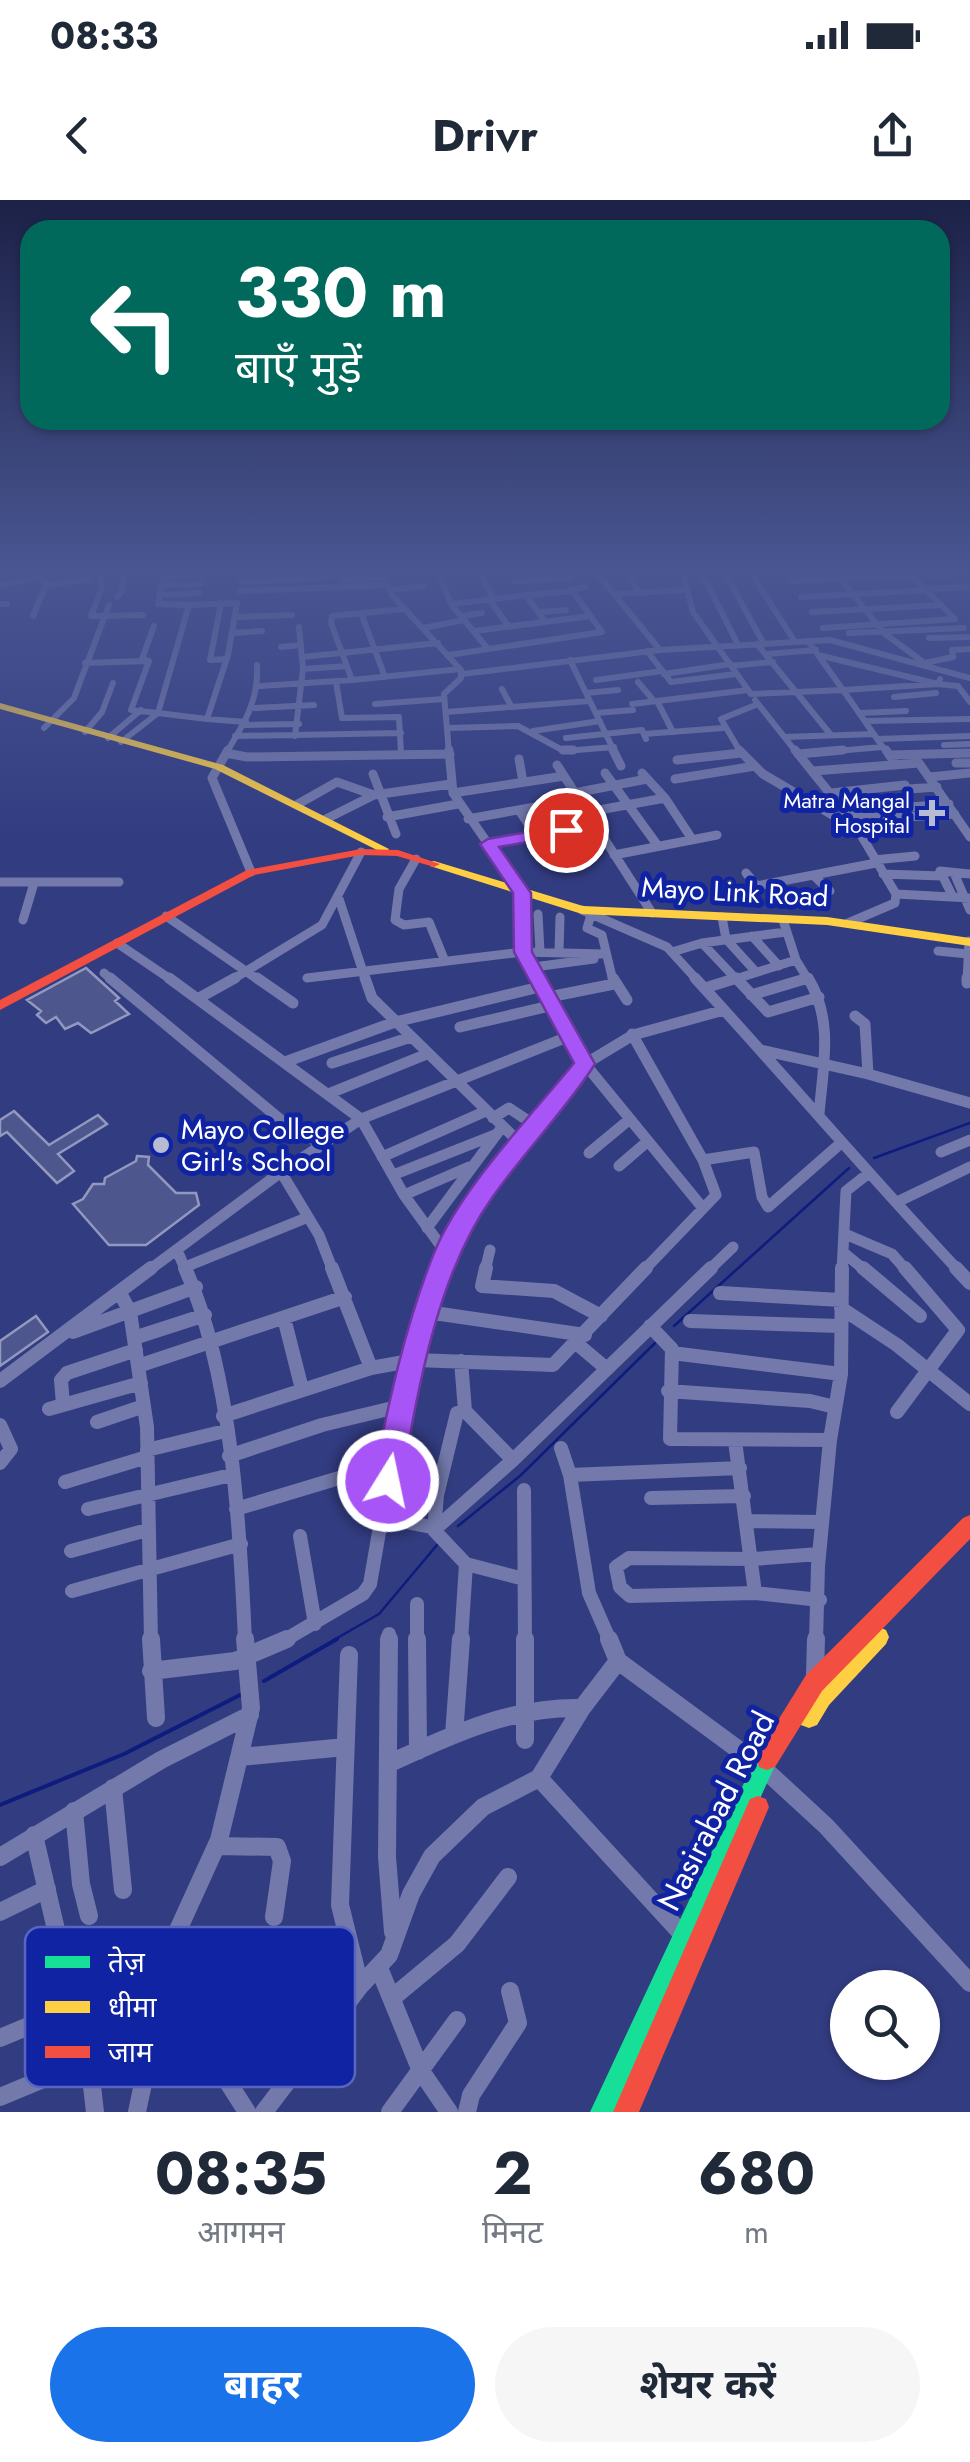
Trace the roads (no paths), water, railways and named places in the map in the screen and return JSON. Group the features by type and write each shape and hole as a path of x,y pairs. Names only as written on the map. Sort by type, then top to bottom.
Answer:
{"main road":[{"path":"0,706 48,725 220,764 326,819 374,851"},
{"path":"0,714 220,764 374,851"},
{"name":"Mayo Link Road","path":"0,1006 251,872 374,851 416,859 587,918 652,913 784,926 848,923 969,946"},
{"name":"Nasirabad Road","path":"603,2112 684,1936 767,1772 817,1690 970,1525"},
{"name":"Nasirabad Road","path":"817,1690 970,1542"},
{"name":"Nasirabad Road","path":"626,2112 767,1772"}],"street":[{"path":"48,725 74,698 86,662"},
{"path":"149,662 131,710 246,723 299,724"},
{"path":"115,740 161,711 176,662"},
{"path":"207,719 226,662"},
{"path":"295,736 302,662"},
{"path":"346,662 352,680"},
{"path":"379,662 384,677"},
{"path":"454,662 461,672"},
{"path":"260,686 550,662"},
{"path":"571,662 621,766"},
{"path":"614,662 624,676"},
{"path":"655,662 665,675 667,686 735,672 759,662"},
{"path":"728,662 850,817 896,894 896,903 848,923"},
{"path":"773,662 831,734"},
{"path":"824,662 896,765"},
{"path":"859,662 937,688"},
{"path":"876,667 882,662"},
{"path":"920,662 968,677"},
{"path":"927,664 934,662"},
{"path":"251,872 214,783 235,736 255,708 260,686 257,664"},
{"path":"303,669 347,666"},
{"path":"937,688 943,670"},
{"path":"432,672 447,688"},
{"path":"461,672 447,688 444,699 452,788 458,804 522,893 523,952 584,1064 702,1208"},
{"path":"596,680 735,672"},
{"path":"410,674 415,686"},
{"path":"894,697 958,686 968,677"},
{"path":"336,682 340,716 399,718 401,754"},
{"path":"638,682 655,701 673,732"},
{"path":"86,732 102,712 112,683"},
{"path":"958,686 970,702"},
{"path":"883,687 914,720"},
{"path":"533,730 655,701 750,692 937,688"},
{"path":"502,689 511,706"},
{"path":"446,712 588,697 618,690"},
{"path":"376,718 374,701 444,699"},
{"path":"758,704 721,719 724,728 755,766 827,812 850,817 955,814"},
{"path":"255,708 314,705"},
{"path":"115,740 141,710"},
{"path":"862,717 906,711"},
{"path":"862,717 970,719"},
{"path":"448,728 518,726 533,730 564,751 614,747"},
{"path":"566,738 642,730 645,737 724,728"},
{"path":"235,736 400,734"},
{"path":"785,737 831,734 881,745 946,747 970,754"},
{"path":"946,747 970,736"},
{"path":"798,754 881,745 970,744"},
{"path":"946,747 968,775"},
{"path":"677,760 741,753"},
{"path":"220,764 247,756 450,754"},
{"path":"519,759 523,782"},
{"path":"813,771 919,763 970,837"},
{"path":"956,763 970,763"},
{"path":"557,765 652,913"},
{"path":"676,779 755,766"},
{"path":"604,773 631,804 658,846"},
{"path":"373,774 377,795 396,834"},
{"path":"831,793 907,787 968,775"},
{"path":"326,819 377,795 564,776"},
{"path":"468,819 577,796 645,776 666,798 692,840"},
{"path":"298,804 337,782 377,795"},
{"path":"588,812 666,798"},
{"path":"387,817 458,804"},
{"path":"827,812 850,817 949,804"},
{"path":"519,810 536,836"},
{"path":"488,844 596,825"},
{"path":"614,855 718,836"},
{"path":"199,998 309,936 322,925 374,851"},
{"path":"746,873 754,887 915,856"},
{"path":"416,859 398,889 395,920 404,926 429,922 444,958"},
{"path":"848,868 859,883"},
{"path":"886,877 970,874"},
{"path":"813,875 830,891"},
{"path":"947,877 970,910"},
{"path":"0,882 120,882"},
{"path":"23,920 34,883"},
{"path":"896,894 962,898"},
{"path":"339,899 372,998 495,1123 521,1144"},
{"path":"538,914 540,951"},
{"path":"166,916 293,1003"},
{"path":"559,952 560,916"},
{"path":"722,917 726,939 756,972"},
{"path":"627,1000 614,984 604,956 602,935 588,930 587,918 657,941 672,952 819,1114 851,1156 970,1284"},
{"path":"672,952 784,926 796,960 820,997 826,1029 819,1114"},
{"path":"752,936 779,966"},
{"path":"702,943 768,1012 820,997"},
{"path":"118,944 199,998 361,1119 404,1195 446,1253"},
{"path":"938,950 969,946 967,983"},
{"path":"307,978 444,958 523,952 604,956"},
{"path":"534,967 604,956"},
{"path":"706,988 796,960"},
{"path":"104,973 299,1134 324,1143"},
{"path":"750,996 808,978"},
{"path":"285,1062 395,1022 614,984"},
{"path":"460,1028 549,996"},
{"path":"151,1671 246,1657 351,1604 370,1584 401,1406 427,1312 446,1253 482,1193 584,1064 604,1047 632,1034 724,1010"},
{"path":"855,1016 865,1024 868,1074"},
{"path":"65,1482 224,1424 302,1389 370,1368 415,1360 553,1366 716,1195 703,1160 632,1034"},
{"path":"0,1381 281,1172 361,1119 570,1036"},
{"path":"332,1064 410,1038"},
{"path":"759,1049 970,1103"},
{"path":"328,1094 426,1054"},
{"path":"428,1228 473,1166 495,1123 509,1108 536,1126"},
{"path":"590,1153 630,1119"},
{"path":"382,1157 495,1123"},
{"path":"393,1175 495,1123"},
{"path":"941,1152 970,1140"},
{"path":"619,1166 648,1141"},
{"path":"703,1160 720,1154 754,1152 762,1197 768,1207 841,1143"},
{"path":"404,1195 473,1166"},
{"path":"896,1202 970,1168"},
{"path":"281,1172 319,1235 370,1368"},
{"path":"817,1690 819,1554 841,1374 839,1326 846,1191 867,1172"},
{"path":"186,1268 239,1242 306,1218"},
{"path":"845,1234 892,1254 952,1320 958,1336 897,1412"},
{"path":"437,1533 733,1247"},
{"path":"177,1250 205,1315 224,1424 241,1544 249,1705 240,1757 216,1846 180,1927"},
{"path":"490,1250 482,1286 554,1291 602,1316"},
{"path":"844,1254 920,1316"},
{"path":"60,1337 196,1287"},
{"path":"720,1293 841,1304 970,1404"},
{"path":"120,1294 130,1312 144,1406 147,1569 156,1718"},
{"path":"138,1366 345,1297"},
{"path":"427,1312 580,1339 607,1369"},
{"path":"140,1383 56,1407 61,1380 67,1372 205,1315"},
{"path":"284,1318 302,1389"},
{"path":"690,1321 839,1326"},
{"path":"652,1329 671,1348 841,1374"},
{"path":"671,1348 670,1439 830,1440"},
{"path":"460,1361 465,1411 514,1460"},
{"path":"668,1391 810,1401 836,1407"},
{"path":"97,1422 144,1406"},
{"path":"229,1456 322,1425 401,1406"},
{"path":"437,1533 436,1495 457,1413"},
{"path":"0,1425 10,1448 0,1463"},
{"path":"734,1440 756,1593"},
{"path":"561,1448 570,1475 589,1594 618,1660 767,1772 826,1826 970,1984"},
{"path":"570,1475 740,1468"},
{"path":"88,1509 231,1475"},
{"path":"236,1509 339,1478 388,1481"},
{"path":"524,1490 524,1740"},
{"path":"652,1498 744,1496"},
{"path":"381,1516 437,1533 460,1557 524,1579"},
{"path":"747,1520 822,1522"},
{"path":"70,1551 147,1530"},
{"path":"300,1536 315,1624"},
{"path":"72,1591 241,1544"},
{"path":"819,1554 753,1559 629,1558 616,1567 620,1587 630,1596 756,1593 820,1600"},
{"path":"454,1735 460,1557"},
{"path":"418,1604 418,1750"},
{"path":"389,1634 387,1858 394,1941"},
{"path":"346,1927 340,1904 349,1655"},
{"path":"355,1993 380,1968 422,1872 448,1838 484,1807 538,1778 618,1660"},
{"path":"0,1857 249,1705"},
{"path":"388,1764 526,1709 582,1708"},
{"path":"240,1757 345,1747"},
{"path":"538,1778 684,1936"},
{"path":"113,1788 123,1890"},
{"path":"74,1811 89,1916"},
{"path":"34,1835 56,1927"},
{"path":"216,1846 277,1847 282,1861 274,1917"},
{"path":"392,1998 456,1944 508,1877"},
{"path":"0,1912 47,1889"},
{"path":"355,1966 360,1986"},
{"path":"380,1968 420,2071 449,2112"},
{"path":"467,2112 471,2095 518,2022 510,1991"},
{"path":"390,2112 458,2020"},
{"path":"0,2038 25,2028"},
{"path":"0,2097 25,2087"},
{"path":"93,2087 95,2112"},
{"path":"137,2112 143,2087"},
{"path":"231,2087 247,2112"},
{"path":"264,2112 283,2087"}],"waterway":[{"path":"874,1158 970,1123"},
{"path":"674,1326 849,1168"},
{"path":"458,1526 521,1475 655,1343"},
{"path":"332,1641 379,1614 437,1545"},
{"path":"264,1681 337,1639"},
{"path":"0,1805 124,1754 240,1695"}],"place":[{"name":"Matra Mangal Hospital","path":"932,813"},
{"name":"Mayo College Girl's School","path":"161,1145"}]}
